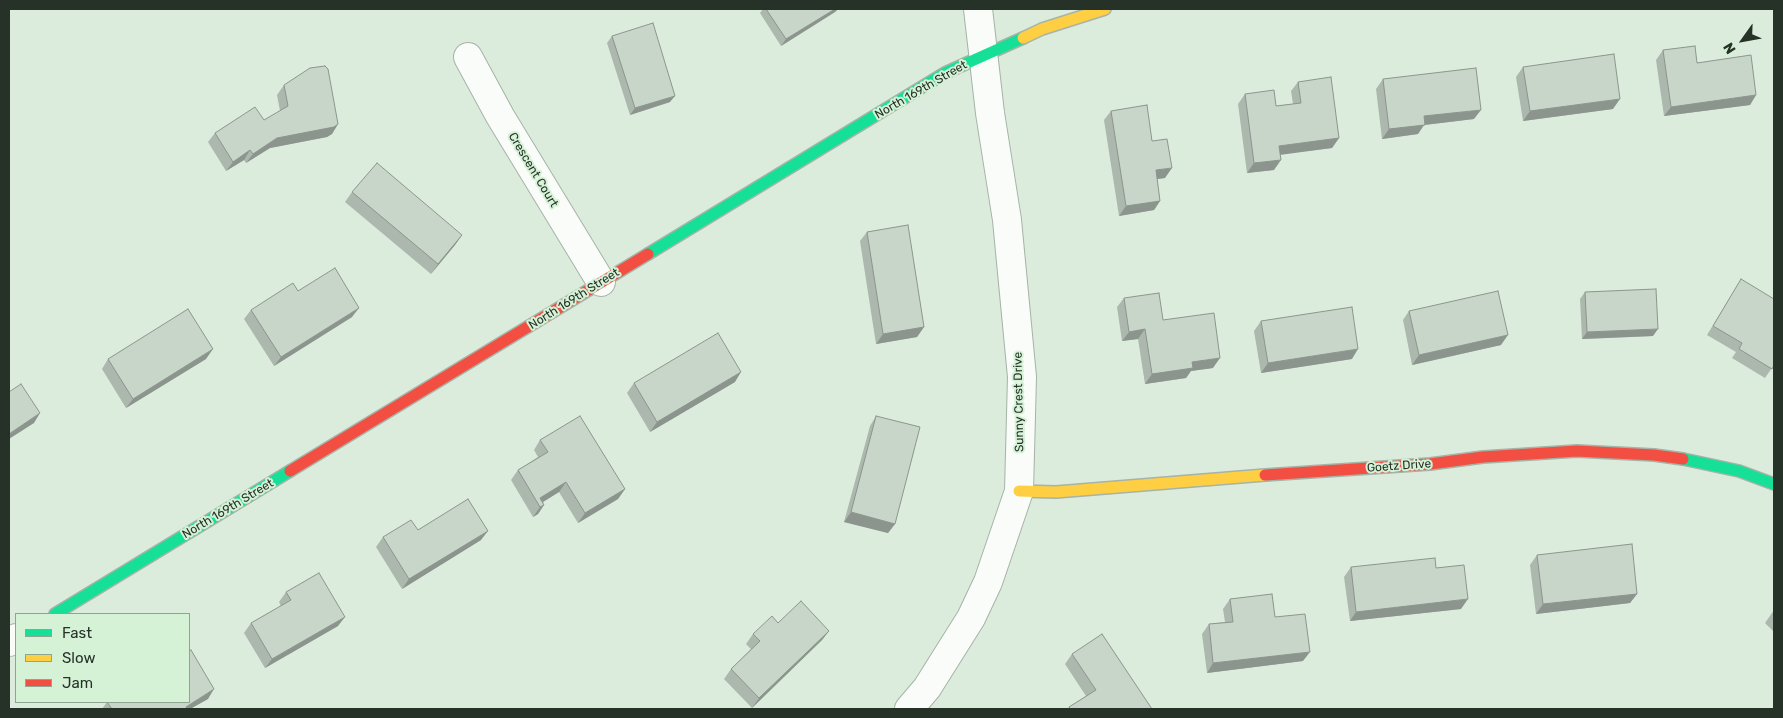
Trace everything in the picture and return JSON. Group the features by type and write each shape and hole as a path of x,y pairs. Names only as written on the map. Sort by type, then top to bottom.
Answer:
{"street":[{"name":"Sunny Crest Drive","path":"909,709 927,688 971,618 988,582 1019,491 1022,377 1007,220 978,9"},
{"name":"North 169th Street","path":"57,613 945,74 1042,29 1106,9"},
{"name":"Crescent Court","path":"468,57 500,116 601,282"},
{"name":"Goetz Drive","path":"1019,491 1056,492 1577,451 1654,455 1698,461 1739,471 1774,484"}],"building":[{"path":"766,9 835,9 786,39"},
{"path":"653,23 675,96 635,108 612,36"},
{"path":"1695,46 1697,63 1751,55 1756,95 1671,107 1663,50"},
{"path":"1614,54 1620,99 1530,111 1523,67"},
{"path":"325,66 328,69 338,124 334,127 277,138 253,154 250,150 233,162 215,133 255,107 264,120 288,106 284,85 310,68"},
{"path":"1476,68 1481,110 1424,116 1425,125 1389,129 1383,79"},
{"path":"1331,77 1339,138 1279,146 1281,160 1254,163 1245,94 1274,90 1276,106 1301,103 1298,82"},
{"path":"1147,105 1152,141 1167,139 1172,168 1156,170 1160,201 1126,206 1111,111"},
{"path":"377,163 462,235 438,264 352,192"},
{"path":"908,225 924,327 883,334 867,232"},
{"path":"335,268 359,308 281,357 251,310 293,283 298,291"},
{"path":"1741,279 1774,299 1774,365 1772,369 1739,349 1742,343 1713,326"},
{"path":"1656,289 1658,329 1587,332 1585,292"},
{"path":"1498,291 1508,335 1419,355 1409,311"},
{"path":"1159,293 1163,320 1214,313 1220,358 1192,362 1193,368 1152,374 1145,329 1129,332 1124,298"},
{"path":"1352,307 1358,349 1268,363 1261,321"},
{"path":"188,309 213,349 133,399 108,359"},
{"path":"718,333 741,372 657,422 634,383"},
{"path":"21,384 40,413 9,434 9,392"},
{"path":"580,416 625,489 585,513 566,482 540,498 544,505 540,507 518,470 548,452 540,440"},
{"path":"876,416 920,427 895,524 851,512"},
{"path":"468,499 488,531 409,579 383,537 411,520 418,530"},
{"path":"1632,544 1637,594 1543,604 1537,555"},
{"path":"1435,558 1436,568 1464,565 1468,599 1356,612 1351,567"},
{"path":"319,573 345,617 272,659 251,623 291,600 286,592"},
{"path":"1272,594 1275,617 1305,614 1310,652 1213,663 1209,624 1233,622 1230,599"},
{"path":"801,601 829,631 759,698 731,669 760,641 753,634 772,616 778,623"},
{"path":"1102,634 1152,709 1070,709 1069,707 1096,690 1072,654"},
{"path":"190,650 214,689 186,707 187,709 112,709 108,703 190,703"}],"traffic: fast":[{"path":"648,254 945,73 1023,38"},
{"path":"1683,459 1739,471 1774,484"},
{"path":"57,613 290,471"}],"traffic: slow":[{"path":"1023,38 1042,29 1105,9"},
{"path":"1019,491 1056,492 1265,475"}],"traffic: jam":[{"path":"290,471 648,254"},
{"path":"1265,475 1430,464 1483,457 1577,451 1654,455 1683,459"}]}
